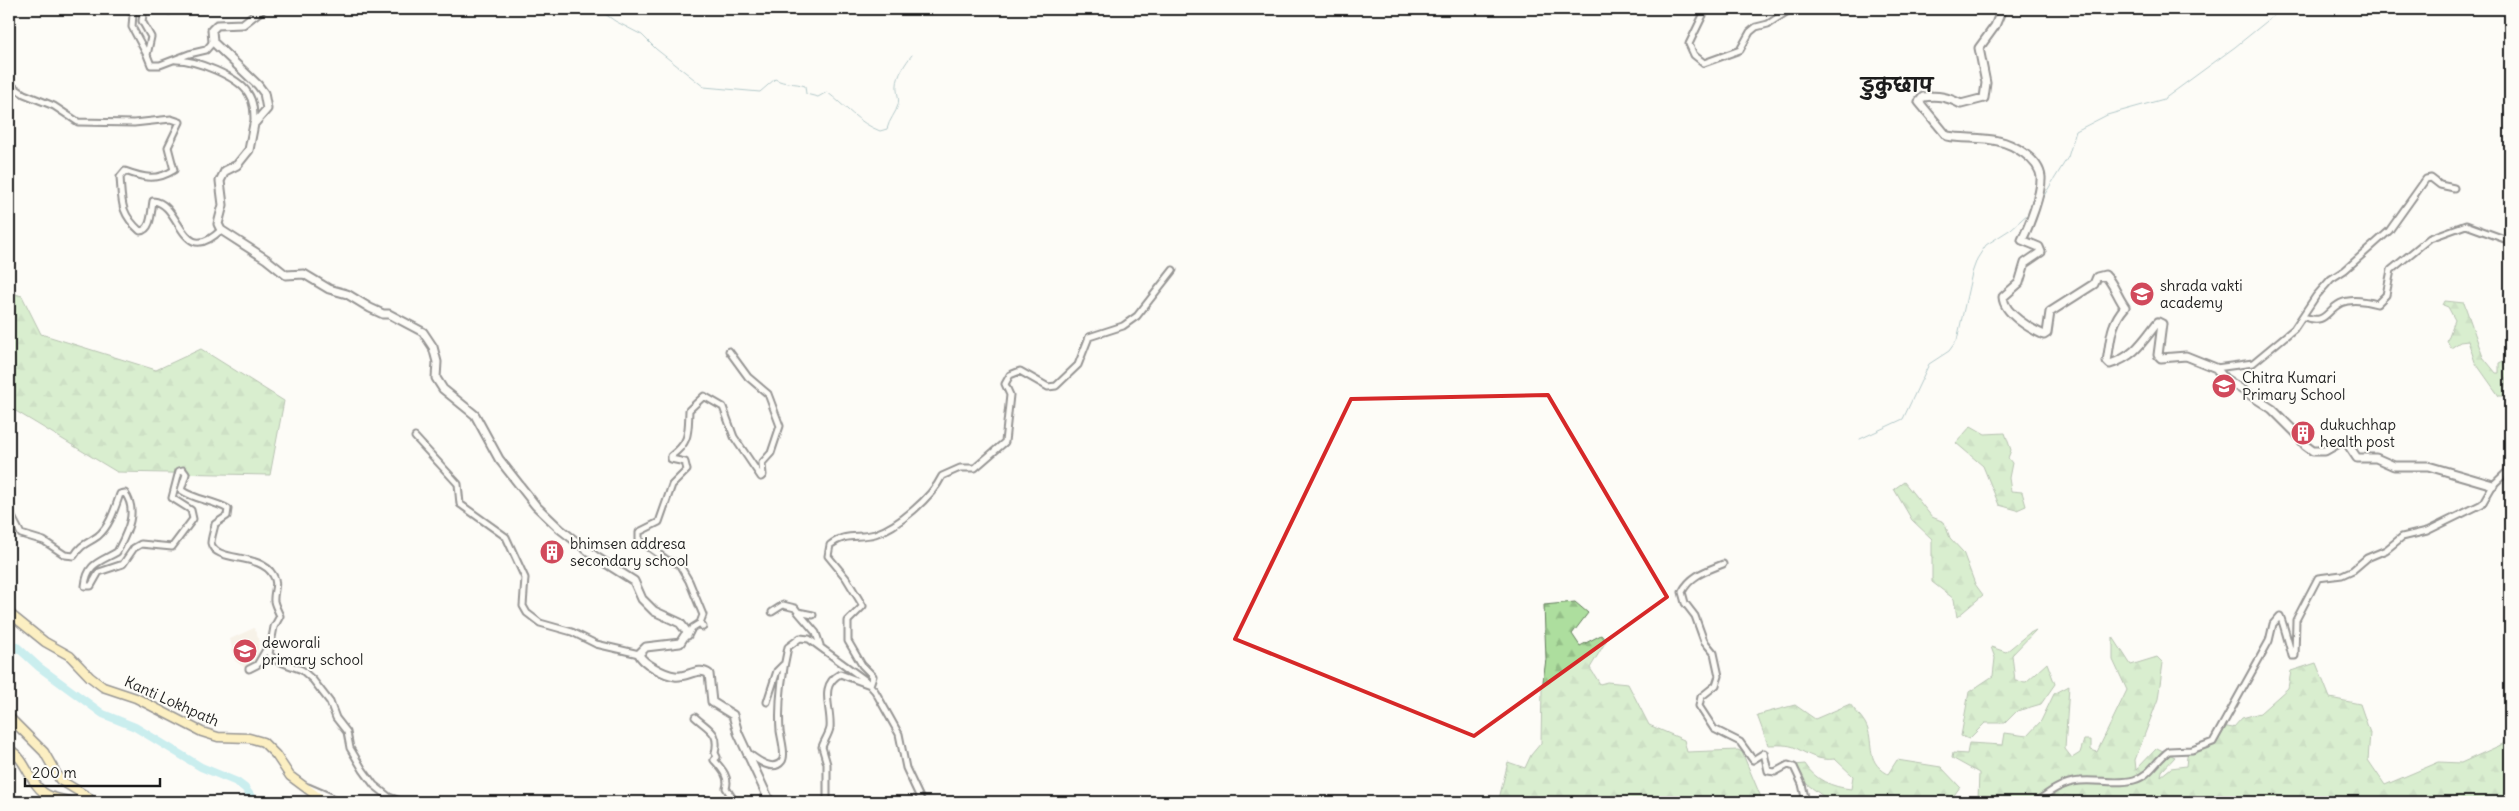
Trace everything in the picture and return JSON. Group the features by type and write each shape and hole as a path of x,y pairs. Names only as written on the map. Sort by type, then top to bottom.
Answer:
{"main road":[{"name":"Kanti Lokhpath","path":"9,613 45,642 70,656 90,678 103,687 136,698 202,732 218,737 249,738 263,742 276,755 290,776 325,802"},
{"path":"9,717 44,752 60,780 88,797 92,802"},
{"path":"9,749 22,760 37,786 43,792 73,802"}],"street":[{"path":"127,9 133,14 132,26 151,65 160,65 206,50 213,42 213,26 243,24 262,9"},
{"path":"144,9 142,22 151,37 147,55"},
{"path":"165,9 169,11 174,9"},
{"path":"1706,9 1690,44 1694,55 1704,63 1740,50 1750,32 1756,26 1768,24 1791,9"},
{"path":"2002,9 1995,26 1979,48 1986,83 1984,98 1961,104 1946,96 1931,96 1921,98 1920,104 1947,136 2003,142 2031,160 2040,172 2041,179 2032,215 2022,240 2039,247 2041,252 2026,263 2019,283 2003,297 2005,304 2023,325 2044,335 2047,333 2050,312 2094,284 2097,276 2105,275 2113,282 2116,294 2126,307 2115,318 2113,325 2107,361 2110,364 2125,359 2135,352 2158,322 2162,324 2158,355 2161,358 2186,356 2216,368 2253,363 2282,336 2294,329 2304,317 2316,296 2331,279 2346,270 2390,231 2426,179 2431,178 2440,185 2454,188"},
{"path":"213,42 249,75 264,93 267,110 254,124"},
{"path":"171,60 186,60 216,68 248,91 254,106 254,124 249,150 237,165 225,171 220,181 223,205 218,224 221,230 266,259 283,274 307,275 329,289 347,294 370,308 382,314 389,314 423,332 433,347 437,362 436,378 443,389 475,415 489,437 499,459 536,506 560,530 596,557 634,581 642,599 654,611 680,623 687,632 680,643"},
{"path":"9,84 24,94 54,106 78,122 134,123 171,119 180,122 168,147 174,170 159,178 142,177 125,171 120,177 122,203 126,219 140,231 144,230 148,227 153,201 159,202 171,211 182,233 189,239 200,242 213,238 221,230"},
{"path":"2304,317 2312,320 2325,318 2341,303 2359,300 2377,304 2386,295 2390,270 2430,238 2466,225 2510,241"},
{"path":"870,685 873,676 862,665 848,641 848,620 864,606 846,578 828,556 830,545 841,537 875,534 894,525 928,497 936,488 942,476 960,468 975,468 983,462 1005,442 1010,395 1006,384 1010,375 1020,371 1048,387 1056,386 1078,365 1089,337 1122,326 1137,316 1173,270"},
{"path":"639,654 646,647 680,643 689,635 692,628 701,625 703,615 689,581 679,564 667,560 639,540 639,532 659,522 672,485 687,470 685,462 671,460 671,456 681,449 687,440 689,410 704,396 723,407 730,420 734,437 761,477 764,475 762,463 770,453 780,426 768,394 748,377 729,350"},
{"path":"2216,368 2224,378 2272,409 2305,445 2313,451 2324,451 2341,442 2347,443 2357,458 2376,458 2394,466 2428,466 2493,485"},
{"path":"415,437 458,484 460,504 506,537 525,578 523,606 527,613 540,623 572,632 596,644 639,654 646,664 675,677 701,671 709,674 712,702 733,715 738,733 770,802"},
{"path":"2036,802 2065,784 2082,780 2106,783 2134,780 2147,774 2169,751 2192,750 2214,742 2269,641 2273,624 2280,616 2284,620 2284,633 2292,656 2295,656 2296,620 2318,578 2342,575 2353,570 2367,558 2386,550 2402,537 2427,531 2482,504 2493,485 2510,469"},
{"path":"9,511 21,534 44,541 65,555 74,556 80,545 98,536 109,522 120,494 125,492 131,507 128,530 117,552 102,558 87,576 85,586 91,586 99,572 123,564 134,548 142,544 172,547 193,519 192,510 172,498 179,471 183,470 186,474 181,490 190,496 214,501 228,508 227,516 215,524 211,542 214,550 223,555 254,559 273,574 277,587 274,601 280,616 274,627 269,654 275,660 302,670 313,680 330,702 336,718 347,732 350,748 363,770 382,791 403,802"},
{"path":"1723,564 1695,576 1687,582 1682,592 1685,603 1695,616 1704,641 1714,653 1719,676 1716,685 1701,696 1699,706 1714,730 1740,742 1753,760 1764,754 1768,771 1775,772 1788,764 1794,767 1802,784 1806,802"},
{"path":"772,612 783,605 795,608 816,633 820,645"},
{"path":"798,612 813,615"},
{"path":"748,753 762,763 774,766 781,763 783,758 780,729 783,665 788,647 800,638 810,639 870,685 898,734 906,768 922,802"},
{"path":"249,669 257,665 273,639"},
{"path":"768,702 777,671 783,665"},
{"path":"827,802 827,764 822,747 830,730 826,691 831,679 840,674 870,685"},
{"path":"695,717 716,736 715,753 717,757 714,760 724,771 728,784 726,788 735,802"},
{"path":"301,784 329,796 335,802"}],"highlighted area":[{"path":"1548,395 1667,597 1474,736 1235,639 1351,399"}],"shaded area":[{"name":"deworali primary school","path":"254,628 259,640 257,663 245,668 235,661 230,639"}],"green space":[{"path":"9,292 22,296 41,334 156,370 201,349 284,401 270,475 117,472 9,407"},
{"path":"2445,301 2464,303 2483,357 2496,373 2499,373 2499,363 2510,358 2510,376 2506,377 2504,396 2499,396 2475,362 2468,341 2460,342 2451,348 2447,341 2455,320 2448,307 2443,305"},
{"path":"1971,426 1985,434 2005,433 2011,450 2008,458 2012,463 2009,478 2011,491 2022,492 2026,506 2017,510 1999,505 1983,466 1956,443"},
{"path":"1904,482 1932,517 1944,522 1950,538 1963,552 1975,584 1983,595 1957,617 1954,599 1932,582 1932,539 1912,520 1894,489"},
{"path":"1575,602 1588,613 1572,634 1580,646 1601,635 1606,641 1590,668 1600,684 1607,682 1628,684 1649,725 1684,740 1687,752 1738,750 1742,752 1763,802 1523,802 1499,799 1508,762 1525,768 1531,755 1541,743 1542,689 1546,659 1544,605"},
{"path":"2036,630 2012,655 2015,681 2026,682 2047,663 2055,684 2041,704 2017,711 2005,723 1985,723 1969,739 1961,736 1969,692 1993,676 1995,658 1991,647 2006,652 2028,634"},
{"path":"2113,637 2131,665 2157,657 2163,663 2158,699 2135,760 2136,770 2157,748 2175,757 2162,771 2161,776 2171,768 2186,766 2188,748 2202,749 2215,743 2222,726 2233,728 2242,718 2260,713 2288,688 2291,671 2316,663 2330,698 2360,704 2370,733 2368,760 2385,785 2439,762 2461,763 2503,744 2510,727 2510,802 2100,802 2064,795 2057,802 1982,802 1978,799 1979,773 1952,758 1953,753 1967,754 1969,743 2003,745 2005,733 2027,736 2041,721 2054,694 2069,686 2065,749 2072,758 2080,753 2084,740 2091,740 2091,750 2097,752 2127,690 2113,660"},
{"path":"1850,704 1865,723 1870,737 1873,757 1880,769 1888,774 1897,760 1941,767 1960,787 1949,802 1831,802 1804,782 1794,765 1805,764 1809,770 1825,782 1844,788 1851,789 1853,776 1835,759 1819,758 1790,746 1768,745 1757,715 1795,705 1815,719"}],"waterway":[{"path":"598,9 615,21 642,35 656,49 704,87 760,92 775,79 801,85 805,86 806,94 818,97 827,92 859,119 880,131 887,129 897,108 897,81 912,55"},
{"path":"2040,202 2068,157 2076,131 2107,115 2164,99 2235,47 2282,9"},
{"path":"1860,439 1903,419 1929,364 1949,351 1957,340 1977,259 1986,245 2011,229 2030,212"},
{"path":"9,644 16,646 39,667 103,714 135,727 201,767 237,782 245,788 255,802"}],"place":[{"name":"shrada vakti academy","path":"2142,294"},
{"name":"Chitra Kumari Primary School","path":"2224,386"},
{"name":"dukuchhap health post","path":"2303,433"},
{"name":"bhimsen addresa secondary school","path":"552,552"},
{"name":"deworali primary school","path":"245,651"}],"district":[{"name":"डुकुछाप","path":"1897,84"}]}
